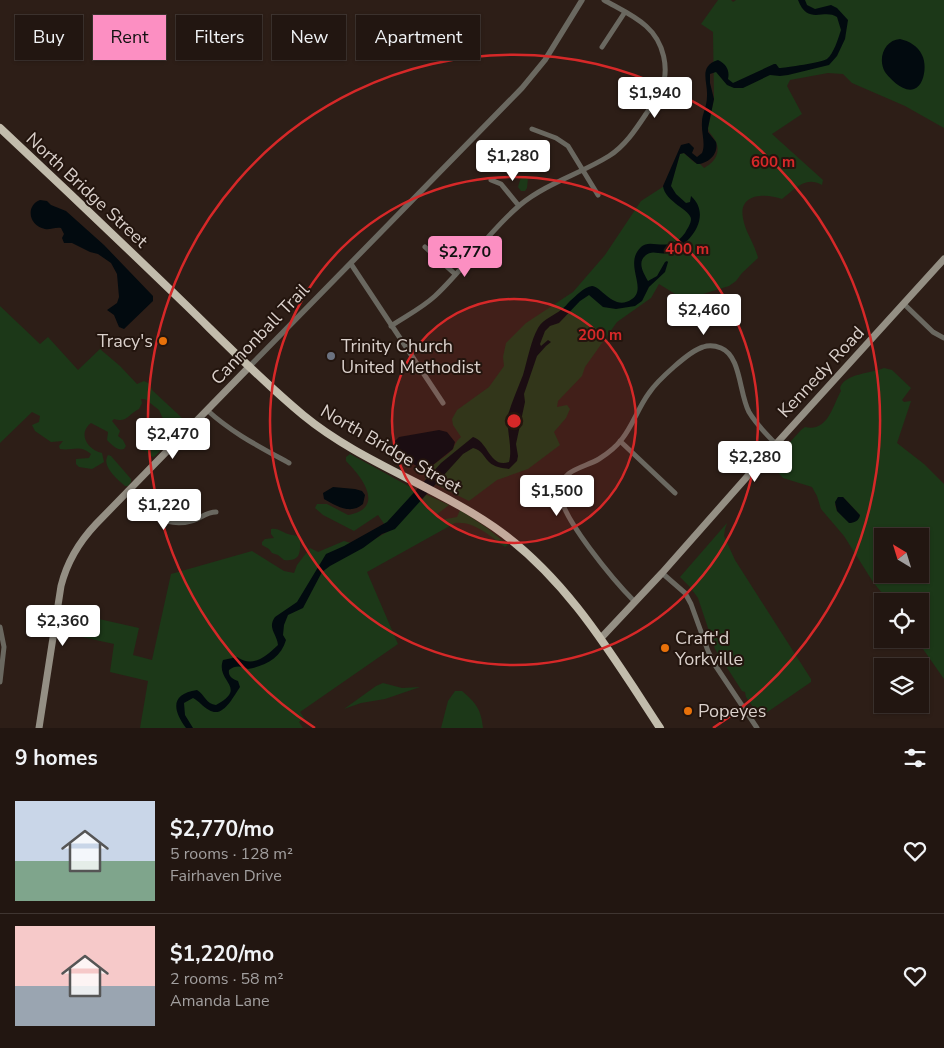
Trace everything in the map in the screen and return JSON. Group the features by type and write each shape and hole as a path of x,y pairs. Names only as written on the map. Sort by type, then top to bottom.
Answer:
{"highway":[{"name":"North Bridge Street","path":"0,128 304,416 342,442 443,496 493,526 520,547 548,573 572,600 601,638 660,728"}],"main road":[{"name":"Kennedy Road","path":"601,638 944,260"},
{"name":"Cannonball Trail","path":"40,728 58,601 70,560 82,540 127,491 250,366"}],"street":[{"name":"Cannonball Trail","path":"250,366 522,88 545,60 582,0"},
{"path":"391,326 433,298 519,206 546,187 610,156 626,142 657,98 662,86 665,64 660,45 648,27 604,0"},
{"path":"602,48 626,12"},
{"path":"532,130 565,143 574,153 598,195"},
{"path":"491,180 501,184 519,206"},
{"path":"425,247 455,274"},
{"path":"351,264 443,404"},
{"path":"904,304 933,332 944,338"},
{"path":"635,602 606,570 562,506 560,496 562,483 570,472 600,458 620,441 633,423 650,391 694,351 702,347 722,348 732,356 736,364 740,388 749,412 760,428 776,444"},
{"path":"207,410 223,425 238,435 290,463"},
{"path":"620,441 675,493"},
{"path":"127,491 152,514 168,522 184,523 216,512"},
{"path":"662,573 685,593 712,658 758,728"},
{"path":"0,627 4,654 0,682"}],"green space":[{"path":"718,0 731,0 733,2 736,0 944,0 944,128 905,106 852,83 843,74 828,73 790,80 787,86 802,114 772,134 823,180 822,185 810,182 800,185 782,199 761,196 749,199 743,210 743,218 758,258 729,286 690,298 680,297 659,284 651,298 617,322 585,367 582,376 558,401 557,407 567,405 570,409 566,418 554,432 560,445 528,469 497,480 469,501 425,479 430,469 452,450 461,437 453,425 452,419 457,410 489,387 504,366 503,357 506,343 526,323 573,292 605,255 641,201 672,181 680,154 683,153 704,168 716,157 717,146 708,128 714,99 713,32 701,24"},
{"path":"521,177 528,178 525,191 521,191 518,187"},
{"path":"0,306 40,344 48,337 78,370 100,349 137,384 144,381 150,384 152,390 181,417 185,425 169,441 166,440 164,436 174,425 163,419 159,410 145,399 141,399 142,403 139,409 125,419 114,419 112,421 120,431 118,436 126,446 124,449 113,446 107,440 108,432 91,423 87,427 85,432 86,441 92,449 102,453 104,462 92,469 79,467 76,464 76,459 89,458 91,454 87,451 83,449 60,449 59,446 63,441 51,442 35,431 32,425 39,422 40,416 32,412 0,443"},
{"path":"884,368 892,370 911,388 902,400 904,402 911,401 897,443 924,464 944,484 944,679 922,648 929,648 929,593 882,593 873,582 844,536 821,509 812,487 783,478 772,466 773,461 801,430 805,427 813,428 819,426 824,422 832,411 843,383 847,379","holes":["838,497 843,497 860,517 851,523 837,511 835,505"]},
{"path":"162,441 165,446 154,457 141,450 138,446 138,444 145,442 155,446"},
{"path":"350,454 412,488 449,505 436,515 440,520 457,517 460,510 508,545 505,547 488,534 469,524 455,523 367,572 398,644 300,712 304,718 299,722 303,728 140,728 148,681 110,672 114,644 55,631 59,610 139,628 133,655 152,660 171,574 252,551 284,571 294,573 297,565 310,548 318,552 344,541 362,546 389,531 378,515 354,531 323,515 315,508 317,504 327,504 348,515 366,506 368,499 364,483 346,461 346,457"},
{"path":"108,455 131,479 128,486 125,486 118,480 108,468 106,459"},
{"path":"727,523 724,536 735,560 811,679 811,682 760,717 715,649 698,598 680,577"},
{"path":"271,529 300,538 300,551 297,557 284,560 262,545 265,539 274,538 271,534"},
{"path":"383,683 402,688 420,687 385,699 361,703 344,709 376,686"},
{"path":"455,691 462,691 474,703 481,716 483,728 441,728 448,701"}],"shaded area":[{"path":"798,0 805,0 807,5 815,9 831,5 837,8 848,20 845,39 837,56 829,65 788,75 770,75 743,88 734,88 727,85 716,72 710,74 714,99 708,132 716,142 716,150 712,158 701,164 697,164 684,153 680,154 671,186 676,194 686,203 690,202 691,196 697,204 700,212 696,229 684,244 676,249 667,253 650,253 643,259 641,265 648,281 657,276 665,262 668,262 665,272 649,287 642,301 635,306 616,309 603,307 589,295 580,301 559,323 550,326 545,331 541,346 548,340 551,342 537,356 524,394 525,402 516,444 517,461 509,469 493,465 473,448 463,454 395,529 382,534 363,548 322,572 303,608 288,615 284,625 283,635 286,640 284,646 272,660 254,668 236,667 229,670 230,676 238,681 240,687 227,706 219,712 214,712 193,698 184,703 185,715 193,728 186,728 176,709 178,699 188,692 197,690 208,701 216,705 225,699 231,689 223,674 223,660 237,657 248,661 259,660 278,645 272,628 275,617 297,602 326,554 387,522 441,463 473,437 482,444 497,462 509,462 508,415 523,375 533,339 540,325 563,308 580,292 592,286 614,301 625,302 632,299 638,289 634,261 641,247 645,244 673,243 679,240 689,226 690,216 668,197 663,186 681,145 689,143 694,148 692,153 697,157 702,153 704,145 702,122 707,100 705,75 708,66 718,60 721,62 728,70 728,79 733,83 774,64 779,68 812,63 827,59 832,53 841,30 837,17 806,12"},
{"path":"900,39 916,47 924,59 923,79 918,87 910,90 894,82 887,75 883,67 882,56 887,46"},
{"path":"40,200 47,201 51,205 66,211 104,245 153,296 153,301 124,329 119,327 114,315 107,310 117,303 119,297 117,274 111,263 98,254 72,243 64,243 62,238 64,234 61,228 45,229 35,224 32,220 31,211 35,203"},
{"path":"439,430 447,432 455,442 453,449 428,469 421,469 393,451 393,443 399,437"},
{"path":"333,487 362,491 365,495 363,504 354,509 349,509 338,507 324,499 323,493"},
{"path":"838,497 843,497 860,515 857,520 849,523 837,511 835,502"}],"place":[{"name":"Tracy's","path":"163,341"},
{"name":"Trinity Church United Methodist","path":"331,356"},
{"name":"Craft'd Yorkville","path":"665,648"},
{"name":"Popeyes","path":"688,711"}]}
